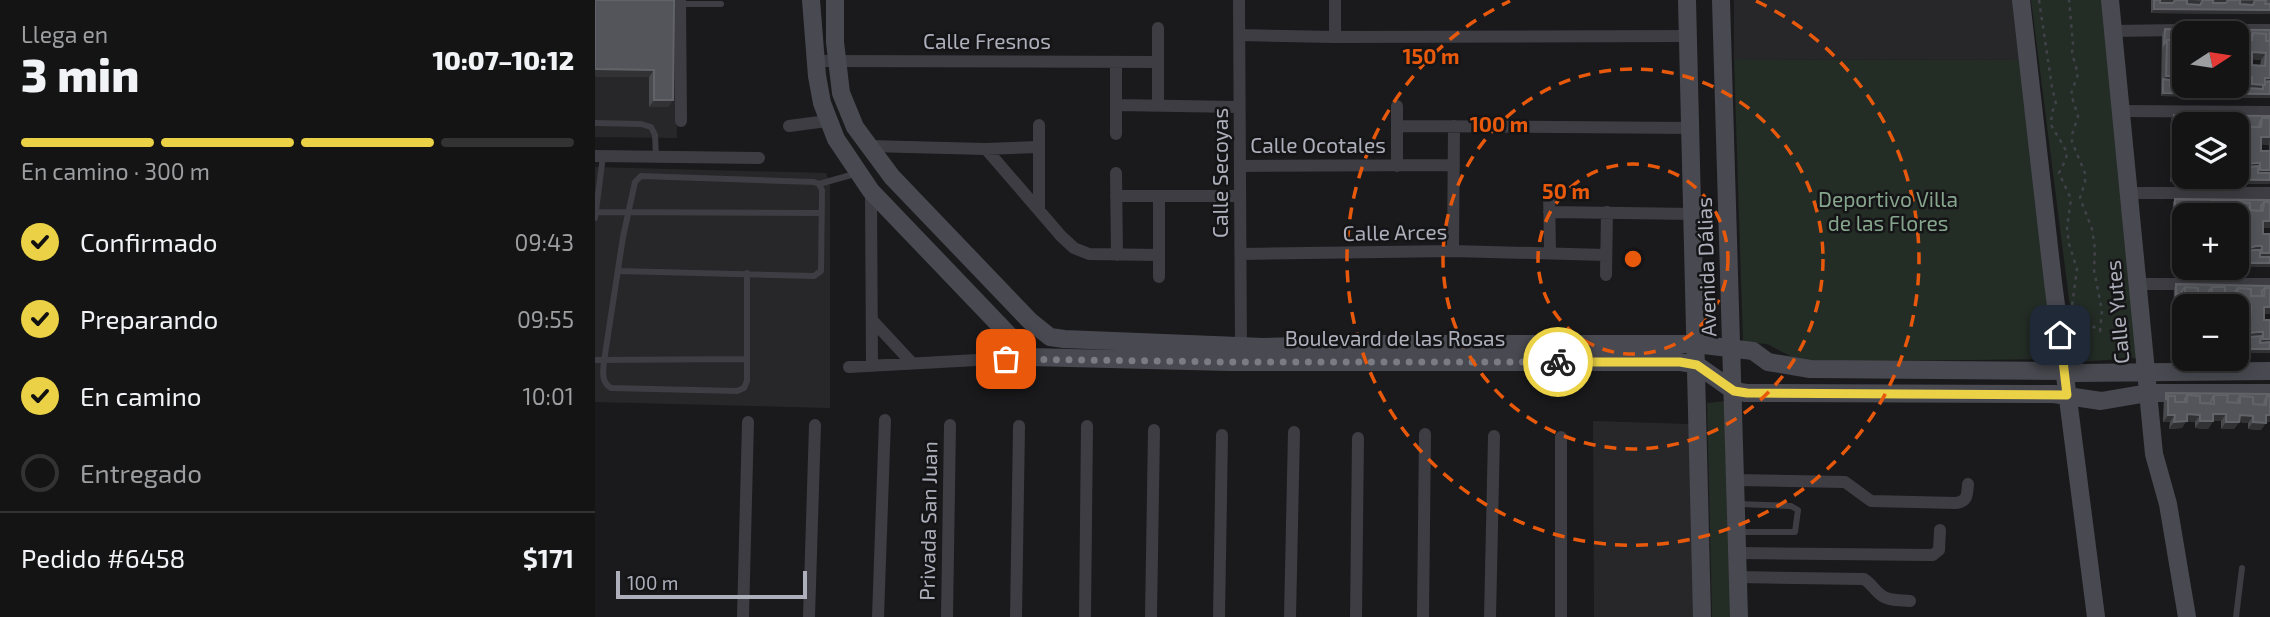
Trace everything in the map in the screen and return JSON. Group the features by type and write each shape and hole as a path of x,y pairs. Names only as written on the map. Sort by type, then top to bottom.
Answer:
{"street":[{"path":"811,0 821,103 827,121 858,172 871,191 1030,357"},
{"name":"Boulevard de las Rosas","path":"835,0 841,93 847,111 869,146 892,177 967,257 1039,330 1050,337 1241,354 1680,362 1697,365"},
{"name":"Calle Secoyas","path":"1239,0 1241,354"},
{"path":"1335,0 1335,37"},
{"name":"Avenida Dálias","path":"1687,0 1703,617"},
{"name":"Avenida Dálias","path":"1721,0 1739,617"},
{"path":"2023,0 2094,615"},
{"name":"Calle Yutes","path":"2110,0 2154,454 2168,503 2187,617"},
{"path":"680,2 681,121"},
{"path":"1158,28 1158,106"},
{"path":"2113,31 2270,30"},
{"path":"1239,35 1689,36"},
{"name":"Calle Fresnos","path":"815,61 1158,62"},
{"path":"1116,62 1116,134"},
{"path":"1116,106 1239,107"},
{"name":"Calle Ocotales","path":"1397,106 1397,166"},
{"path":"2121,111 2270,112"},
{"path":"789,126 827,121"},
{"path":"1039,125 1039,210"},
{"name":"Calle Ocotales","path":"1397,126 1692,128"},
{"path":"1453,251 1454,126"},
{"path":"869,146 986,149 1039,147"},
{"path":"986,149 1074,248 1089,254 1159,255"},
{"path":"599,156 759,158"},
{"name":"Calle Ocotales","path":"1240,166 1454,164"},
{"path":"1116,173 1117,255"},
{"path":"1549,188 1550,253"},
{"path":"871,191 872,365"},
{"path":"2130,193 2270,192"},
{"path":"1116,196 1240,196"},
{"path":"1159,277 1160,196"},
{"path":"1549,212 1694,214"},
{"path":"1606,275 1607,212"},
{"name":"Calle Arces","path":"1241,254 1453,251 1606,255"},
{"path":"2138,284 2270,284"},
{"path":"872,320 912,363"},
{"name":"Boulevard de las Rosas","path":"1030,357 1696,344 1753,351 1768,362 1810,369 2077,373 2270,371"},
{"path":"849,367 1030,357"},
{"path":"1697,365 1734,391 2067,395 2101,401 2148,393 2270,393"},
{"path":"879,617 885,420"},
{"path":"743,617 748,422"},
{"path":"809,617 815,425"},
{"name":"Privada San Juan","path":"947,617 950,425"},
{"path":"1016,617 1019,426"},
{"path":"1085,617 1087,426"},
{"path":"1151,617 1154,430"},
{"path":"1290,617 1294,432"},
{"path":"1423,617 1425,434"},
{"path":"1219,617 1222,435"},
{"path":"1490,617 1494,436"},
{"path":"1561,437 1561,617"},
{"path":"1356,617 1358,438"},
{"path":"1736,480 1845,482 1871,501 1956,503 1967,499 1968,484"},
{"path":"1738,553 1933,555 1938,550 1940,530"},
{"path":"1738,577 1864,579 1873,584 1878,594 1885,598 1910,601"}],"lane":[{"path":"680,2 721,4"},
{"path":"595,123 641,124 651,127 655,135 656,156"},
{"path":"595,218 599,156"},
{"path":"747,273 747,359 744,388 737,391 611,388 606,385 603,378 604,361 628,211 635,182 642,176 819,184 858,172"},
{"path":"619,271 818,275 821,271 822,190 819,184"},
{"path":"596,212 821,213"},
{"path":"595,360 747,359"},
{"path":"1737,504 1791,506 1798,510 1795,532 1737,532"},
{"path":"2236,617 2242,568"}],"path":[{"path":"2039,0 2056,98 2051,125 2067,152 2059,173 2071,199 2067,228 2077,269 2072,306 2080,318 2100,331 2102,311 2094,270 2092,229 2080,198 2085,173 2072,142 2078,116 2071,94 2078,74 2072,53 2069,0"},
{"path":"2071,199 2080,198"}],"shaded area":[{"path":"595,0 676,0 677,138 595,137"},
{"path":"1734,0 2013,0 2022,60 1734,59"},
{"path":"595,167 826,173 830,186 830,408 595,402"},
{"path":"1593,421 1689,424 1694,617 1594,617"}],"green space":[{"path":"2031,0 2103,0 2137,358 2077,362"},
{"name":"Deportivo Villa de las Flores","path":"1734,59 2022,60 2055,359 1802,362 1767,344 1743,342"},
{"path":"1726,401 1734,617 1712,617 1707,403"}],"building":[{"path":"595,0 674,0 673,100 654,100 654,70 595,69"},
{"path":"2154,0 2173,3 2175,0 2187,0 2187,4 2200,5 2203,0 2226,3 2228,0 2240,0 2240,4 2253,5 2255,0 2266,0 2265,4 2270,4 2270,10 2154,9"},
{"path":"2165,29 2172,29 2171,40 2164,44"},
{"path":"2249,30 2270,30 2270,41 2266,41 2266,34 2253,33 2250,40"},
{"path":"2253,33 2266,34 2266,41 2270,41 2270,78 2265,78 2265,85 2252,84 2252,77 2249,77 2249,40 2252,40","holes":["2252,52 2266,53 2265,66 2252,65"]},
{"path":"2167,40 2172,40 2172,76 2166,76"},
{"path":"2163,79 2170,80 2172,93 2163,93"},
{"path":"2270,81 2270,94 2249,94 2249,88 2263,89 2265,82"},
{"path":"2249,116 2270,116 2262,118 2259,127 2249,127"},
{"path":"2262,118 2270,118 2270,137 2261,137 2261,151 2270,151 2270,170 2260,170 2260,163 2249,164 2249,127 2261,127"},
{"path":"2258,166 2258,173 2270,173 2270,180 2249,180 2249,167"},
{"path":"2175,199 2270,200 2264,202 2261,211 2250,210 2250,203 2175,203"},
{"path":"2237,202 2250,203 2250,210 2263,211 2264,202 2270,202 2270,221 2263,221 2263,234 2270,234 2270,253 2262,253 2262,246 2249,248 2249,203"},
{"path":"2260,250 2260,257 2270,257 2270,263 2249,263 2249,251"},
{"path":"2176,284 2270,286 2262,291 2262,296 2251,296 2251,289 2238,288 2235,294 2225,294 2225,287 2212,287 2209,294 2198,294 2198,288 2185,287 2182,294 2176,294"},
{"path":"2185,287 2198,288 2198,294 2185,294"},
{"path":"2212,287 2225,287 2225,294 2211,294"},
{"path":"2238,288 2251,289 2251,296 2264,296 2265,288 2270,288 2270,307 2264,307 2264,320 2270,320 2270,339 2263,339 2263,332 2257,332 2250,333 2249,340 2249,294 2237,294"},
{"path":"2261,336 2260,343 2270,342 2270,349 2249,349 2250,337"},
{"path":"2166,393 2270,396 2267,396 2264,405 2253,404 2253,397 2240,396 2238,403 2227,402 2228,395 2214,395 2211,403 2200,403 2200,396 2187,395 2185,402 2175,402 2175,396 2168,396 2166,400"},
{"path":"2187,395 2200,396 2200,403 2214,404 2214,395 2228,395 2227,402 2240,403 2240,396 2253,397 2253,404 2266,405 2267,396 2270,396 2270,415 2266,415 2266,423 2253,422 2253,416 2240,415 2239,422 2226,422 2226,414 2213,414 2213,421 2200,421 2200,415 2187,414 2187,421 2174,422 2175,415 2168,415 2168,396 2175,396 2175,402 2187,402"}],"way so far":[{"path":"1006,359 1030,357 1229,362 1558,362"}],"route":[{"path":"1558,362 1680,362 1697,365 1734,391 1747,393 2067,395 2060,335"}]}
